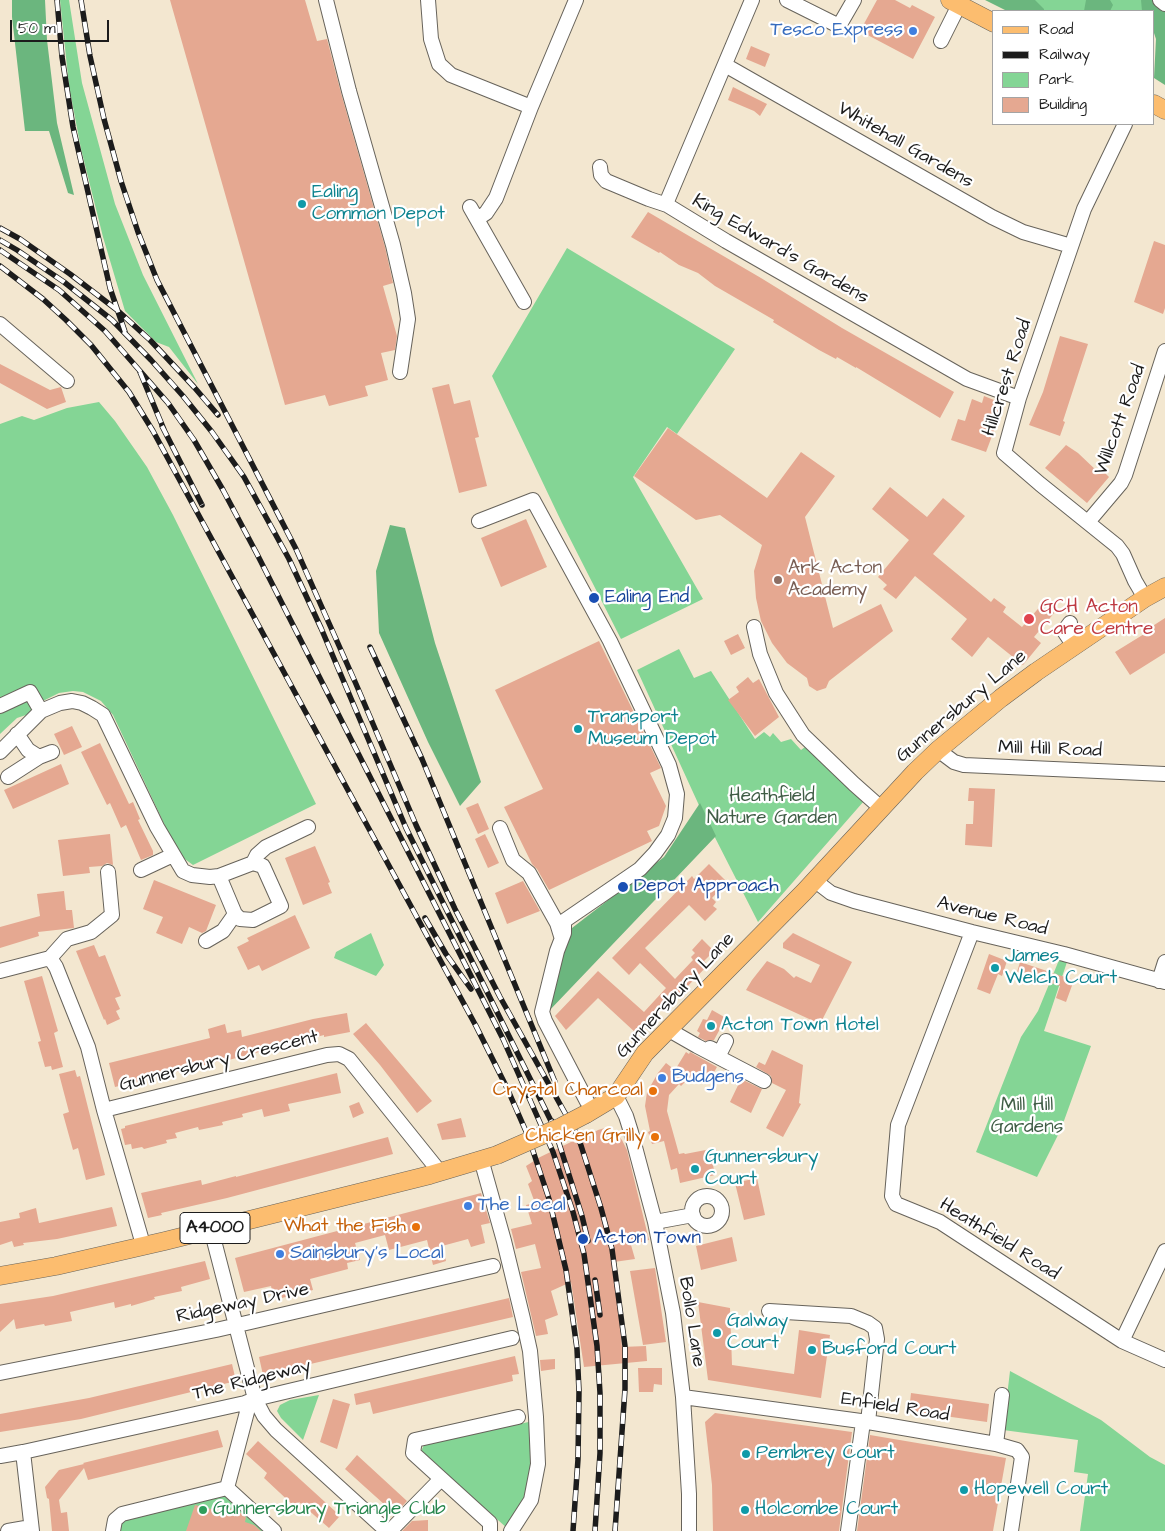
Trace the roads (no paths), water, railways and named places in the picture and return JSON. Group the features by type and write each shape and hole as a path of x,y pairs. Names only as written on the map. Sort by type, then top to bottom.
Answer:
{"main road":[{"path":"955,2 992,22"},
{"name":"Gunnersbury Lane","path":"0,1276 56,1266 142,1246 439,1172 489,1157 561,1128 589,1112 616,1096 645,1054 938,750 1001,698 1145,598 1165,588"}],"street":[{"path":"326,0 393,245 404,293 408,318 400,372"},
{"path":"428,0 431,39 439,64 451,75 531,107"},
{"path":"524,302 473,213 486,213 496,198 531,107 576,0"},
{"name":"King Edward's Gardens","path":"752,0 667,205 967,380 1019,398"},
{"path":"787,0 839,26 854,0"},
{"path":"1160,0 1165,4"},
{"path":"941,42 955,2"},
{"name":"Whitehall Gardens","path":"725,65 992,217 1023,232 1071,246"},
{"name":"Hillcrest Road","path":"1125,125 1084,210 1019,398 1004,453 1117,546 1145,598"},
{"path":"600,167 601,175 606,181 667,205"},
{"path":"0,324 67,381"},
{"name":"Willcott Road","path":"1088,522 1121,483 1125,475 1165,351"},
{"path":"480,521 533,500 610,641 669,765 677,794 675,818 668,835 655,853 640,869 564,921 564,933 542,1012 589,1112"},
{"path":"1070,623 1064,631 1074,646"},
{"path":"754,627 760,654 776,693 803,735 881,808"},
{"path":"0,706 30,692 41,711"},
{"path":"0,752 41,711 60,703 72,701 82,703 103,715 157,827 183,871 192,875 219,876 253,863 263,866 282,906 253,920 240,919 219,876"},
{"path":"17,734 28,750 38,757"},
{"name":"Mill Hill Road","path":"938,750 954,762 964,766 1165,774"},
{"path":"8,777 38,757 52,752"},
{"path":"253,863 257,855 266,847 308,827"},
{"path":"500,828 513,860 529,873 557,923 561,939"},
{"path":"140,870 173,855"},
{"path":"0,971 50,958 66,939 91,932 112,915 108,872"},
{"name":"Avenue Road","path":"814,880 831,893 1162,981"},
{"path":"206,941 223,930 236,914"},
{"name":"Heathfield Road","path":"972,932 898,1125 892,1196 896,1204 940,1222 1122,1341 1165,1360"},
{"path":"50,958 56,967 88,1047 142,1246"},
{"path":"1162,981 1165,962"},
{"path":"671,1028 696,1040"},
{"path":"671,1028 697,1046 764,1081"},
{"path":"710,1048 720,1052 726,1041"},
{"name":"Gunnersbury Crescent","path":"104,1110 327,1055 339,1054 349,1059 439,1172"},
{"name":"Bollo Lane","path":"616,1096 632,1132 654,1222 673,1313 683,1397 689,1494 689,1531"},
{"path":"489,1157 504,1241 530,1351 536,1417 538,1464 531,1500 511,1531"},
{"path":"654,1222 693,1215"},
{"path":"211,1229 237,1325 250,1401 227,1488"},
{"path":"1122,1341 1165,1251"},
{"name":"Ridgeway Drive","path":"0,1373 237,1325 492,1266"},
{"path":"769,1311 851,1316 875,1328 877,1339 876,1358 848,1531"},
{"name":"The Ridgeway","path":"0,1456 250,1401 512,1338"},
{"path":"996,1444 1002,1395"},
{"name":"Enfield Road","path":"683,1397 865,1422 996,1444 1017,1450 1022,1457 1011,1531"},
{"path":"250,1401 276,1430 388,1531 441,1480"},
{"path":"490,1531 490,1523 413,1453 415,1440 518,1417"},
{"path":"8,1531 32,1529 23,1452"},
{"path":"113,1531 114,1520 122,1514 227,1488"},
{"path":"227,1488 274,1531"}],"railway":[{"path":"57,0 62,57 73,127 110,288 125,332"},
{"path":"81,0 90,56 104,119 121,181 157,280 296,549 416,825 455,909 500,997 579,1138"},
{"path":"0,228 20,239 70,274 117,310 150,340 218,415"},
{"path":"0,240 64,282 112,320 183,396 212,432 244,477 289,559 321,628 406,828 554,1127"},
{"path":"0,250 59,290 105,331 168,403 194,440 257,554 503,1039 553,1152 573,1212 584,1254 597,1346 600,1393 600,1453 595,1531"},
{"path":"0,266 43,299 66,320 91,345 129,392 153,431 476,1026 507,1088 528,1136 549,1199 566,1270 577,1349 579,1391 578,1459 573,1531"},
{"path":"140,372 165,432"},
{"path":"162,426 202,505"},
{"path":"370,647 422,759 555,1082"},
{"path":"425,918 446,954 471,989"},
{"path":"552,1121 588,1241"},
{"path":"577,1133 612,1249 625,1346 625,1389 615,1531"},
{"path":"595,1280 600,1315"}],"place":[{"name":"Tesco Express","path":"913,31"},
{"name":"Ealing Common Depot","path":"302,204"},
{"name":"Ark Acton Academy","path":"778,580"},
{"name":"Ealing End","path":"594,598"},
{"name":"GCH Acton Care Centre","path":"1029,619"},
{"name":"Transport Museum Depot","path":"578,729"},
{"name":"Depot Approach","path":"623,887"},
{"name":"James Welch Court","path":"995,968"},
{"name":"Acton Town Hotel","path":"711,1026"},
{"name":"Budgens","path":"662,1078"},
{"name":"Crystal Charcoal","path":"653,1091"},
{"name":"Chicken Grilly","path":"655,1137"},
{"name":"Gunnersbury Court","path":"695,1169"},
{"name":"The Local","path":"468,1206"},
{"name":"What the Fish","path":"416,1227"},
{"name":"Acton Town","path":"583,1239"},
{"name":"Sainsbury's Local","path":"280,1254"},
{"name":"Galway Court","path":"717,1333"},
{"name":"Busford Court","path":"812,1350"},
{"name":"Pembrey Court","path":"746,1454"},
{"name":"Hopewell Court","path":"964,1490"},
{"name":"Gunnersbury Triangle Club","path":"203,1510"},
{"name":"Holcombe Court","path":"745,1510"}],"park label":[{"name":"Heathfield Nature Garden","path":"772,808"},
{"name":"Mill Hill Gardens","path":"1027,1117"}]}
